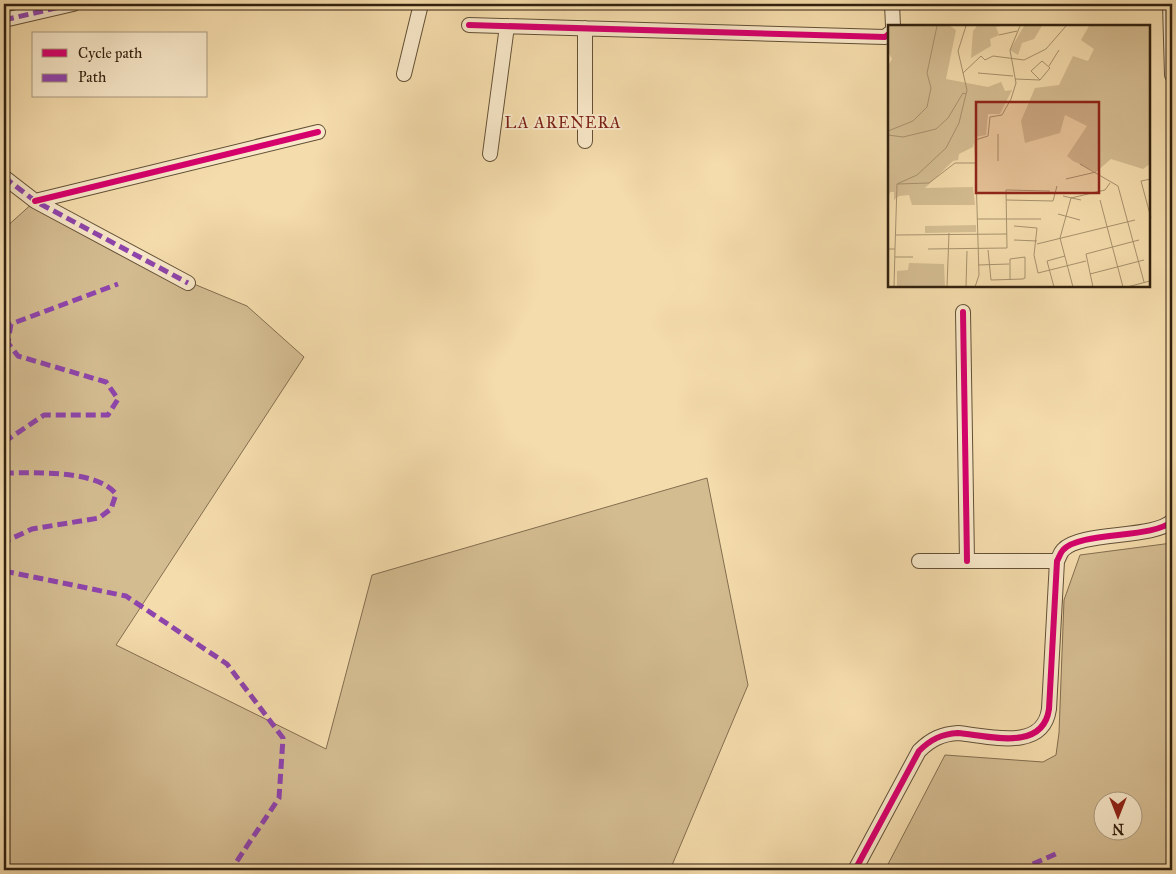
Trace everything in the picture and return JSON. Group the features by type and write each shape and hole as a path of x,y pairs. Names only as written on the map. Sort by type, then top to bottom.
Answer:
{"street":[{"path":"4,20 73,4"},
{"path":"404,74 421,4"},
{"path":"892,4 893,25"},
{"path":"1170,4 1172,75"},
{"path":"469,25 885,36 888,34"},
{"path":"490,154 507,26"},
{"path":"585,28 585,141"},
{"path":"35,201 318,132"},
{"path":"4,178 35,201 188,283"},
{"path":"963,312 968,561"},
{"path":"855,870 919,751 932,739 949,733 1020,738 1034,734 1045,723 1049,709 1057,561 1063,550 1077,543 1159,529 1172,521"},
{"path":"919,561 1057,561"}],"shaded area":[{"path":"35,201 160,270 247,306 304,357 116,645 326,749 372,575 707,478 748,685 670,870 4,870 4,229"},
{"path":"1172,543 1172,870 885,870 945,755 1043,762 1056,755 1059,733 1064,600 1080,555"}],"marked path":[{"path":"4,20 73,4"},
{"path":"4,177 35,201 188,283"},
{"path":"4,442 44,415 108,415 118,399 106,382 18,356 8,343 11,324 118,284"},
{"path":"4,473 47,473 79,476 107,486 116,494 111,509 99,518 32,529 4,542"},
{"path":"4,571 126,596 227,664 283,738 279,798 231,870"},
{"path":"1019,870 1058,853"}],"cycle path":[{"path":"1170,4 1172,75"},
{"path":"469,25 885,37 888,35"},
{"path":"35,201 318,132"},
{"path":"963,312 967,561"},
{"path":"855,870 919,751 928,743 942,736 958,733 999,738 1026,736 1037,731 1045,722 1049,709 1057,561 1063,550 1072,544 1085,540 1150,530 1163,527 1172,521"}],"district":[{"name":"LA ARENERA","path":"563,122"}]}
